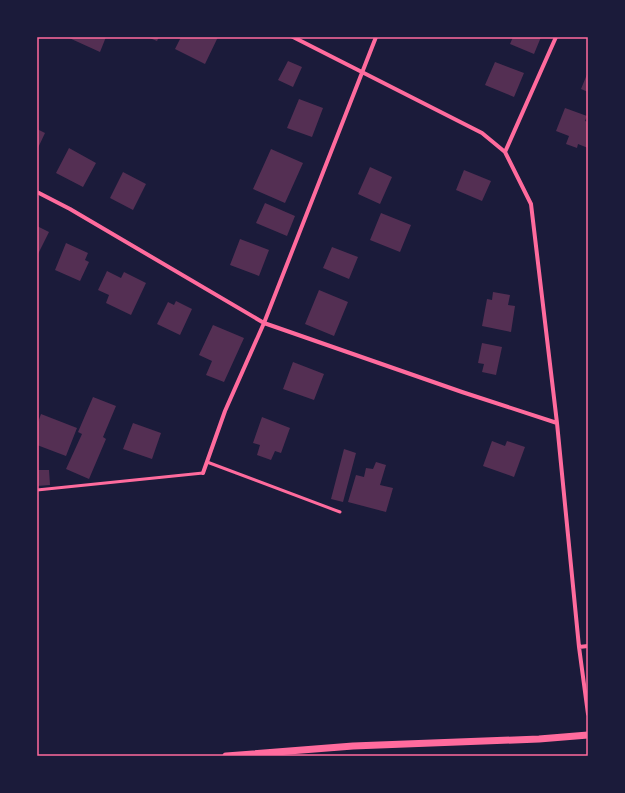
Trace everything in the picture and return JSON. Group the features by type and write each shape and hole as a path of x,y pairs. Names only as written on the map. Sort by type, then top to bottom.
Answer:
{"street":[{"path":"293,37 362,70 482,133 505,152 531,204 557,423 579,646 588,714"},
{"path":"203,473 225,411 264,323 376,37"},
{"path":"505,152 556,37"},
{"path":"37,192 77,213 264,323 455,390 557,423"},
{"path":"579,646 588,646"},
{"path":"226,756 353,746 539,739 588,735"}],"lane":[{"path":"207,462 340,512"},
{"path":"37,490 203,473"}],"building":[{"path":"67,37 106,37 100,52"},
{"path":"147,37 159,37 157,41"},
{"path":"181,37 218,37 205,64 175,49"},
{"path":"513,37 541,37 534,54 510,44"},
{"path":"288,61 302,67 293,87 278,80"},
{"path":"495,62 524,73 514,97 485,85"},
{"path":"588,72 588,92 581,89"},
{"path":"299,99 323,108 312,137 287,128"},
{"path":"565,108 587,116 585,121 588,122 588,148 578,144 577,148 566,144 569,136 556,131"},
{"path":"37,129 45,133 37,150"},
{"path":"69,148 96,163 83,187 56,173"},
{"path":"271,149 303,163 285,203 253,189"},
{"path":"370,167 392,177 380,204 358,194"},
{"path":"464,170 491,181 482,201 456,190"},
{"path":"123,172 146,184 133,210 110,198"},
{"path":"265,203 295,216 287,236 256,223"},
{"path":"381,213 411,225 400,252 370,240"},
{"path":"37,226 49,232 37,256"},
{"path":"240,239 269,250 259,276 230,265"},
{"path":"66,243 88,253 85,260 89,262 80,281 55,270"},
{"path":"332,247 358,257 349,279 323,268"},
{"path":"107,271 121,278 124,272 146,283 131,315 106,303 109,295 98,290"},
{"path":"319,290 348,302 334,336 305,324"},
{"path":"493,292 510,295 508,305 515,306 511,332 482,326 487,299 492,300"},
{"path":"176,301 192,309 180,335 157,324 168,302 174,305"},
{"path":"213,325 244,338 224,382 206,375 212,361 199,355"},
{"path":"482,343 502,347 496,375 482,372 484,364 478,363"},
{"path":"293,362 324,374 314,400 283,389"},
{"path":"93,397 116,406 103,437 106,439 89,479 66,469 82,434 78,432"},
{"path":"41,414 77,428 66,456 37,445 37,425"},
{"path":"262,417 290,428 281,453 275,451 271,460 257,455 260,445 253,443"},
{"path":"133,423 161,433 152,459 123,449"},
{"path":"492,441 505,446 507,441 525,447 514,477 483,466"},
{"path":"344,449 356,453 343,502 331,499"},
{"path":"376,462 386,465 380,485 393,488 386,512 348,502 356,475 364,477 366,468 373,469"},
{"path":"37,470 49,470 50,485 37,486"}]}
